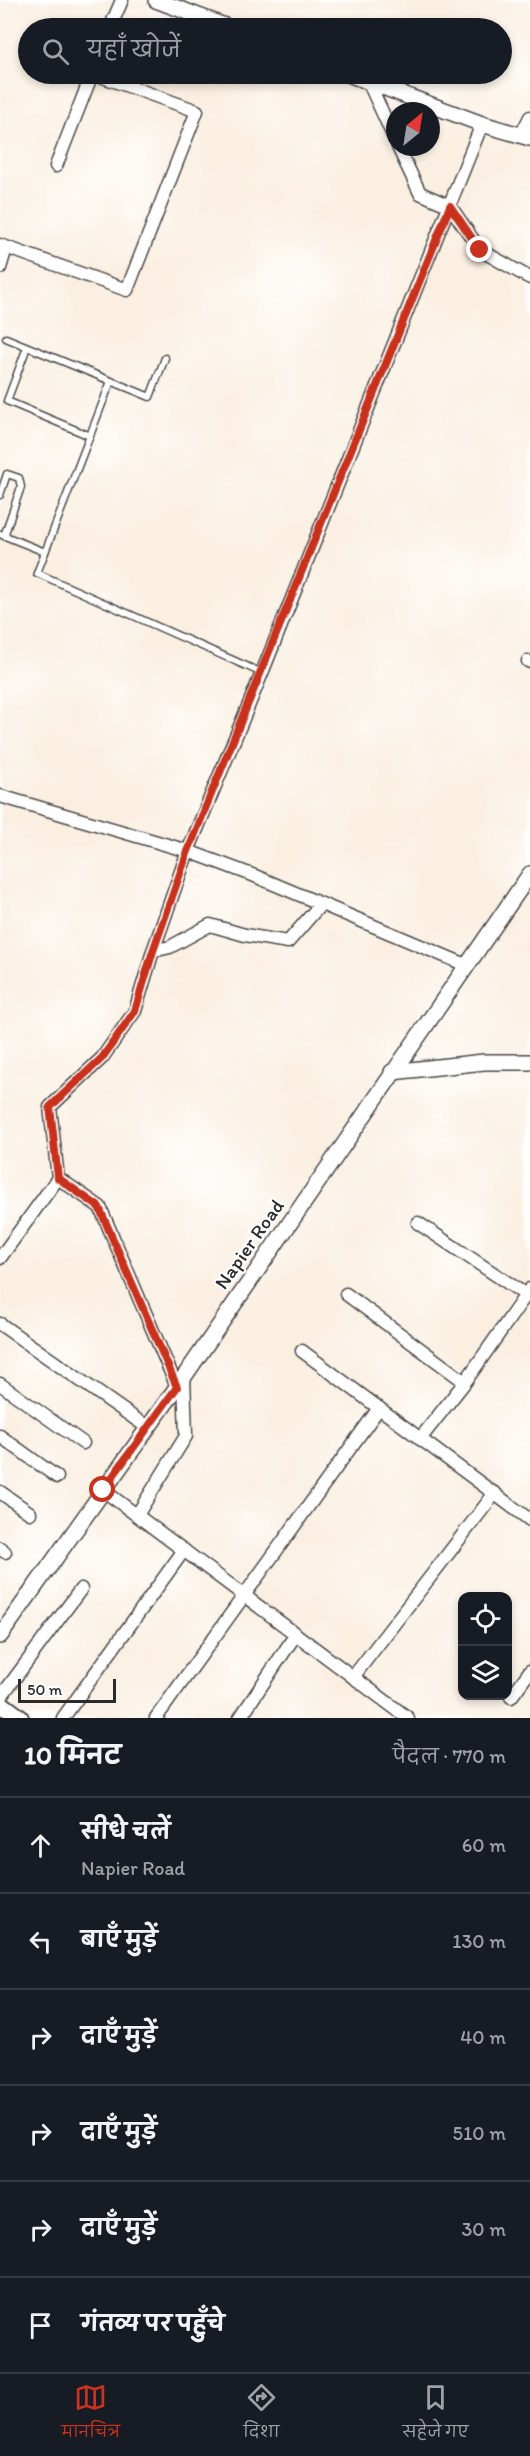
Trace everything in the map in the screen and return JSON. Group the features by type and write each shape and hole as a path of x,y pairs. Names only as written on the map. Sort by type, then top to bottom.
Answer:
{"main road":[{"path":"0,1703 20,1718"}],"street":[{"path":"114,18 122,0"},
{"path":"156,0 204,18"},
{"path":"56,166 90,84"},
{"path":"0,268 3,246 127,290 197,111 122,84"},
{"path":"369,84 386,120"},
{"path":"376,84 482,124 525,137 530,117"},
{"path":"0,1258 58,1178 50,1107 102,1058 135,1011 188,851 262,673 482,124"},
{"path":"402,156 420,193 450,206 480,250 530,278"},
{"path":"0,796 188,851 466,965"},
{"name":"Napier Road","path":"0,1636 180,1382 530,874"},
{"path":"153,951 170,947 210,925 245,935 288,942 321,904"},
{"path":"392,1072 484,1062 530,1062"},
{"path":"58,1178 99,1207 180,1382 186,1436 138,1515"},
{"path":"418,1223 528,1292 465,1382 420,1439"},
{"path":"346,1294 465,1382"},
{"path":"0,1324 147,1427"},
{"path":"302,1351 530,1520"},
{"path":"0,1384 83,1443"},
{"path":"156,1718 379,1408"},
{"path":"0,1436 57,1477"},
{"path":"103,1490 408,1718"},
{"path":"0,1492 30,1513"},
{"path":"353,1677 495,1493"},
{"path":"63,1718 184,1550"},
{"path":"0,1698 81,1589"},
{"path":"240,1718 296,1634"},
{"path":"512,1696 530,1671"}],"lane":[{"path":"6,338 150,397 165,358"},
{"path":"27,347 7,401 90,436"},
{"path":"111,381 37,573 262,673"},
{"path":"0,495 7,474 19,478 21,487 2,535 45,552"}],"route":[{"path":"103,1490 177,1387 99,1207 58,1178 50,1107 102,1058 135,1011 188,851 450,206 480,250"}]}
